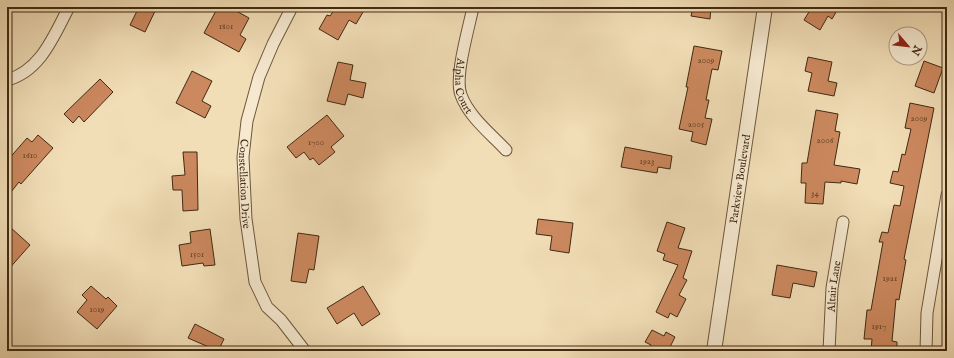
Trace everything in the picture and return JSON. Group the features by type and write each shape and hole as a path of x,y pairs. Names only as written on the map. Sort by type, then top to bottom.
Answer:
{"street":[{"path":"7,80 28,70 40,60 69,7"},
{"name":"Constellation Drive","path":"292,7 260,74 247,121 243,157 246,219 255,282 267,307 281,320 306,351"},
{"name":"Alpha Court","path":"473,7 461,64 460,90 470,112 506,150"},
{"name":"Parkview Boulevard","path":"714,351 765,7"},
{"path":"926,351 927,312 947,195"},
{"name":"Altair Lane","path":"829,351 832,288 843,222"}],"building":[{"path":"139,7 157,7 145,32 130,25"},
{"path":"218,7 229,7 249,18 240,35 246,39 239,52 204,33"},
{"path":"336,7 366,7 356,24 349,20 338,40 319,29 327,15 330,16"},
{"path":"693,7 711,7 710,19 691,16"},
{"path":"812,7 839,7 832,19 828,16 820,30 804,20"},
{"path":"694,46 722,51 718,70 712,69 706,100 709,100 705,118 712,119 706,145 691,141 693,132 679,129 688,87 686,87"},
{"path":"808,57 832,62 828,81 837,83 834,96 808,91 812,73 805,71"},
{"path":"338,62 353,65 350,80 366,83 363,98 348,94 345,105 327,101"},
{"path":"928,62 943,68 934,93 915,86 922,66 928,66"},
{"path":"192,71 212,81 202,101 211,106 205,118 176,103"},
{"path":"100,79 113,92 84,122 79,116 73,123 64,114"},
{"path":"910,103 934,108 904,259 906,260 899,300 896,299 892,341 897,342 897,351 871,351 872,339 864,339 867,310 871,310 883,242 879,242 882,232 888,233 894,205 900,206 904,186 890,183 893,171 898,172 902,154 905,155 911,129 905,128"},
{"path":"816,110 838,114 835,131 840,132 834,165 860,169 857,184 841,181 841,183 825,182 823,204 805,203 806,183 801,183 802,163 807,163"},
{"path":"327,115 344,136 331,147 335,152 319,165 313,158 310,160 304,152 296,158 287,147"},
{"path":"38,135 53,148 21,184 19,182 7,197 7,161 27,138 32,142"},
{"path":"625,147 672,156 670,169 658,167 657,173 621,167"},
{"path":"183,152 197,152 198,210 183,211 182,190 173,190 172,176 185,175"},
{"path":"538,219 573,223 569,253 550,250 552,236 536,234"},
{"path":"667,222 685,228 678,248 692,251 683,278 687,280 679,295 686,299 677,317 670,313 668,318 656,312 678,265 663,260 665,254 657,251"},
{"path":"11,228 30,245 7,271 7,233"},
{"path":"210,229 215,265 204,266 203,263 182,266 179,245 191,243 190,232"},
{"path":"298,233 319,236 314,270 309,269 306,283 291,281"},
{"path":"777,265 817,272 814,287 793,283 790,298 772,295"},
{"path":"91,286 106,299 108,297 117,306 97,329 77,312 87,300 82,295"},
{"path":"363,286 380,314 362,326 354,313 337,324 327,308"},
{"path":"195,324 224,339 218,351 188,338"},
{"path":"652,330 664,336 666,332 675,337 668,351 648,351 651,345 645,342"}]}
